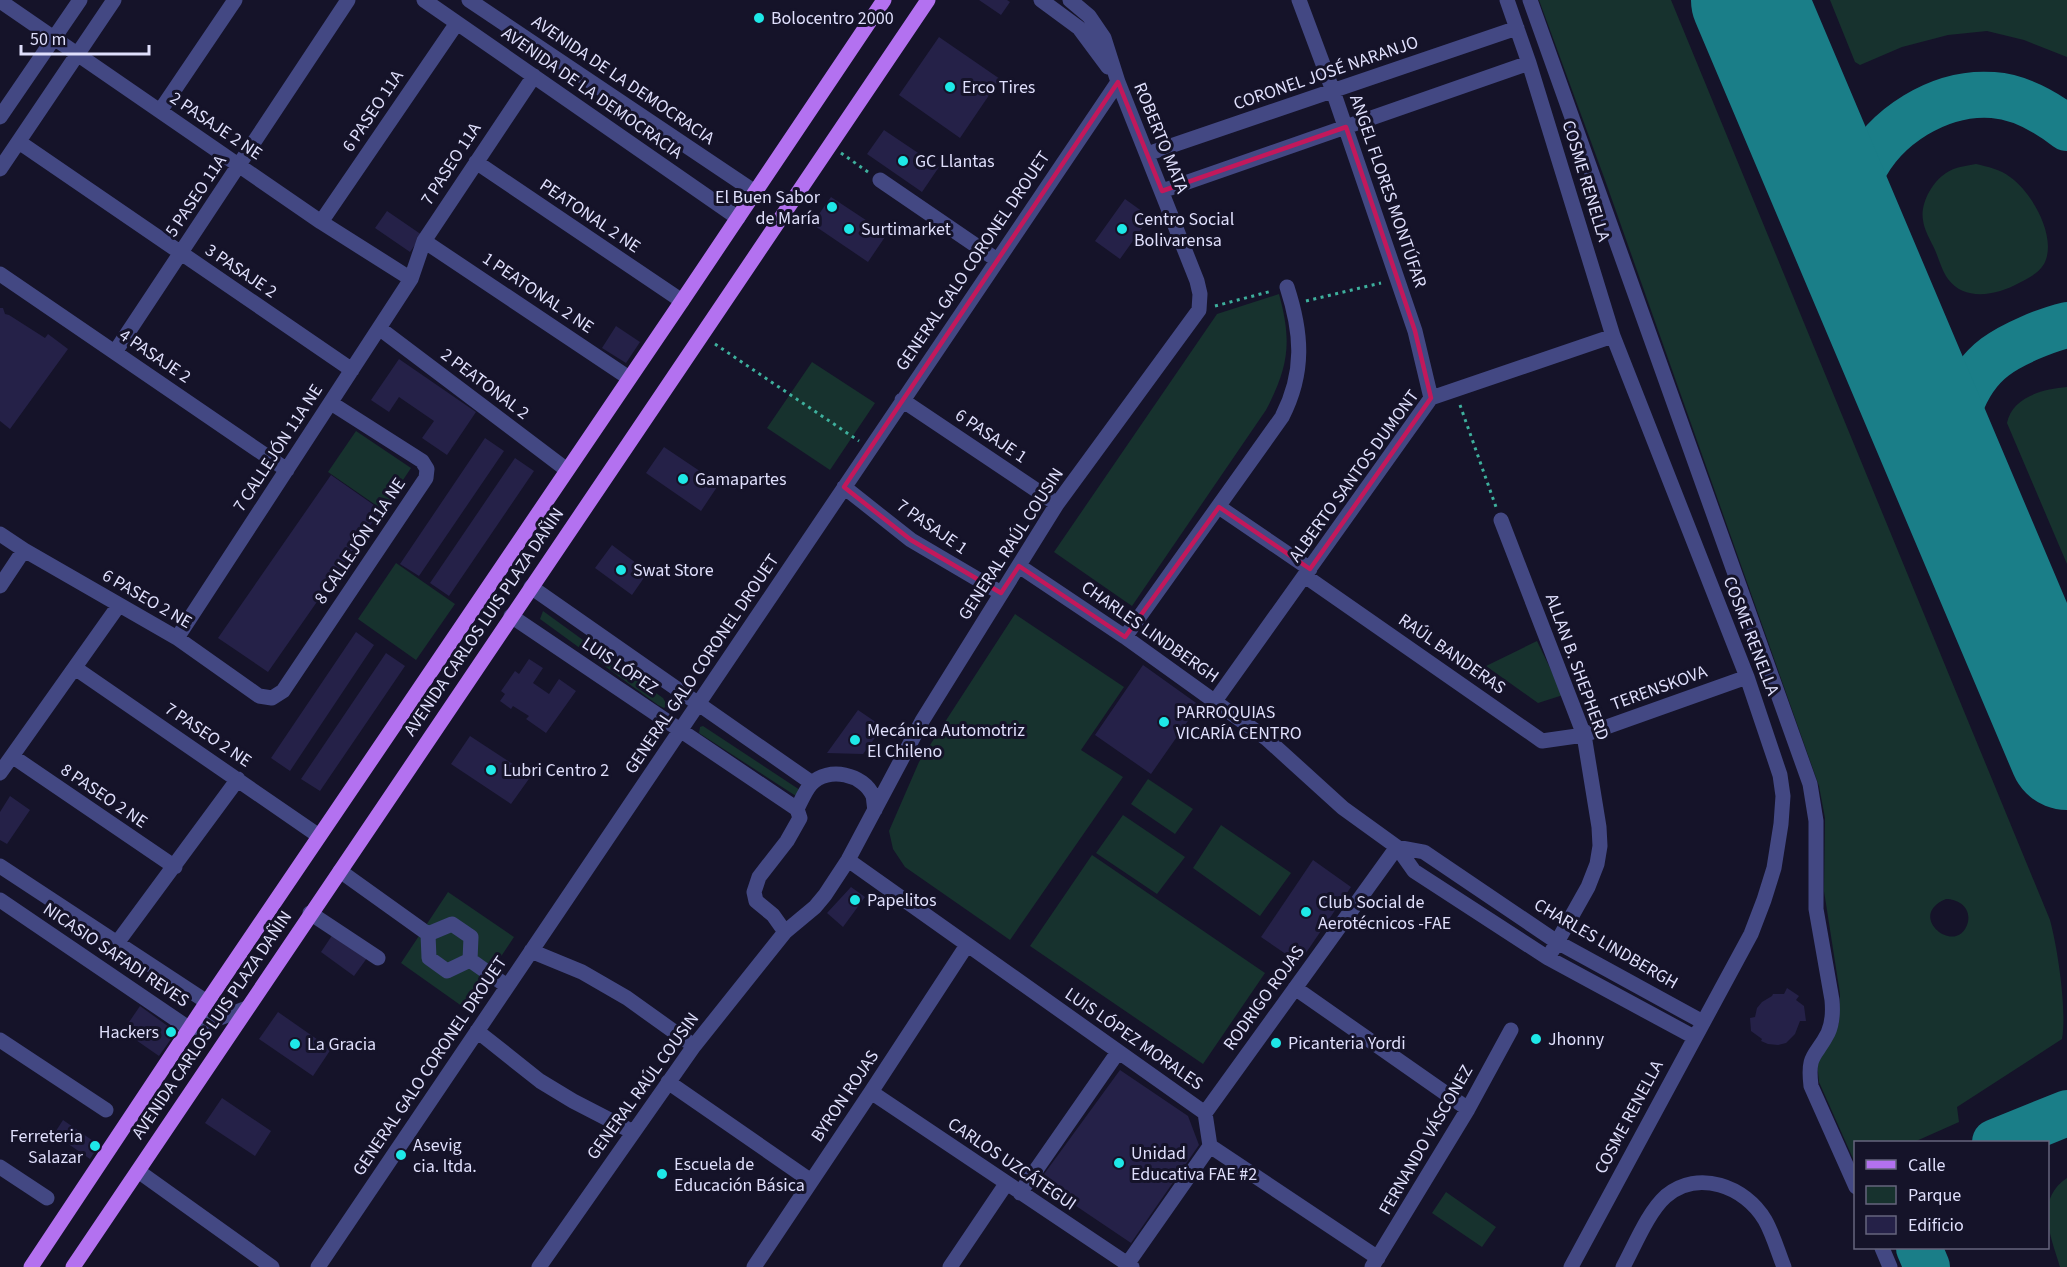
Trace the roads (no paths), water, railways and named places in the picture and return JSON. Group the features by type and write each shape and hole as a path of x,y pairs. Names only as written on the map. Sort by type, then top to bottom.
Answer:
{"main road":[{"name":"AVENIDA CARLOS LUIS PLAZA DAÑIN","path":"31,1267 207,1002 884,0"},
{"name":"AVENIDA CARLOS LUIS PLAZA DAÑIN","path":"73,1267 928,0"}],"street":[{"path":"0,117 80,0"},
{"path":"0,169 114,0"},
{"path":"160,111 235,0"},
{"name":"5 PASEO 11A","path":"115,352 348,0"},
{"name":"AVENIDA DE LA DEMOCRACIA","path":"424,0 738,218"},
{"name":"AVENIDA DE LA DEMOCRACIA","path":"469,0 755,192"},
{"name":"ROBERTO MATA","path":"1041,0 1088,37 1118,82"},
{"name":"ROBERTO MATA","path":"1070,0 1089,16 1104,38 1118,82 1197,281 1200,294 1199,310"},
{"name":"ANGEL FLORES MONTÚFAR","path":"1299,0 1346,127 1415,331 1431,398"},
{"name":"COSME RENELLA","path":"1508,0 1613,336 1747,677 1780,775 1783,796 1774,868 1751,934 1571,1267"},
{"path":"1530,0 1810,784 1816,821 1816,909 1833,1014 1827,1035 1813,1055 1809,1073 1811,1086 1854,1183"},
{"name":"2 PASAJE 2 NE","path":"0,1 321,222 411,279"},
{"name":"6 PASEO 11A","path":"321,222 457,23"},
{"name":"CORONEL JOSÉ NARANJO","path":"1147,154 1517,28"},
{"path":"1162,191 1529,63"},
{"name":"7 PASEO 11A","path":"411,279 424,241 534,76"},
{"name":"GENERAL GALO CORONEL DROUET","path":"318,1267 1118,82"},
{"name":"3 PASAJE 2","path":"19,142 352,370"},
{"name":"PEATONAL 2 NE","path":"476,162 682,301"},
{"path":"880,180 998,260"},
{"name":"1 PEATONAL 2 NE","path":"424,241 630,378"},
{"name":"4 PASAJE 2","path":"0,273 287,470"},
{"name":"7 CALLEJÓN 11A NE","path":"177,638 411,279"},
{"path":"1125,637 1282,417 1290,401 1300,358 1299,333 1287,287"},
{"name":"GENERAL RAÚL COUSIN","path":"539,1267 694,1046 785,932 815,907 848,860 922,722 1057,504 1199,310"},
{"name":"2 PEATONAL 2","path":"379,328 567,470"},
{"name":"ALBERTO SANTOS DUMONT","path":"1215,701 1431,398 1613,336"},
{"name":"6 PASAJE 1","path":"902,400 1057,504"},
{"name":"8 CALLEJÓN 11A NE","path":"272,698 283,691 426,478 427,469 422,461 331,403"},
{"name":"7 PASAJE 1","path":"844,487 911,540 1001,593"},
{"name":"RAÚL BANDERAS","path":"1219,507 1542,741 1584,735"},
{"name":"ALLAN B. SHEPHERD","path":"1501,520 1584,735 1599,827 1598,864 1588,887 1548,958"},
{"name":"6 PASEO 2 NE","path":"0,534 177,638 259,696 272,698"},
{"path":"0,586 24,550"},
{"name":"CHARLES LINDBERGH","path":"1019,566 1125,637 1268,739 1343,808 1397,847 1414,871 1548,958 1694,1037"},
{"name":"LUIS LÓPEZ","path":"531,587 812,783"},
{"path":"0,773 119,605"},
{"name":"LUIS LÓPEZ","path":"511,616 797,809"},
{"name":"7 PASEO 2 NE","path":"75,668 320,836"},
{"name":"TERENSKOVA","path":"1584,735 1747,677"},
{"name":"8 PASEO 2 NE","path":"12,756 175,867"},
{"path":"785,932 773,915 756,901 754,892 759,878 787,841 800,818 797,809 812,783 822,777 832,775 846,774 858,779 873,796 875,810"},
{"path":"117,943 238,779"},
{"name":"CHARLES LINDBERGH","path":"1397,847 1425,852 1557,942 1703,1022"},
{"name":"RODRIGO ROJAS","path":"1205,1113 1397,847"},
{"name":"LUIS LÓPEZ MORALES","path":"848,860 1205,1113 1209,1146"},
{"name":"NICASIO SAFADI REVES","path":"0,866 207,1002"},
{"path":"340,871 428,934"},
{"name":"NICASIO SAFADI REVES","path":"0,900 190,1029 247,1008"},
{"path":"310,913 378,958"},
{"path":"428,934 452,924 471,937 470,960"},
{"path":"428,934 429,958 447,971 470,960"},
{"name":"BYRON ROJAS","path":"754,1267 967,945"},
{"path":"531,951 582,972 618,993 694,1046"},
{"path":"470,960 507,987"},
{"path":"1295,988 1468,1109"},
{"name":"FERNANDO VÁSCONEZ","path":"1375,1263 1468,1109 1511,1030"},
{"path":"477,1031 540,1081 633,1132"},
{"path":"0,1040 106,1110"},
{"path":"1020,1193 1118,1052"},
{"path":"668,1082 811,1181"},
{"name":"CARLOS UZCÁTEGUI","path":"871,1092 1130,1265"},
{"path":"1130,1265 1209,1146 1375,1263"},
{"path":"0,1167 47,1198"},
{"path":"138,1171 272,1267"},
{"path":"1623,1267 1654,1209 1667,1195 1695,1183 1714,1183 1731,1188 1755,1206 1765,1221 1784,1267"},
{"path":"950,1267 1006,1184"},
{"path":"1882,1249 1890,1267"}],"place":[{"name":"Bolocentro 2000","path":"759,18"},
{"name":"Erco Tires","path":"950,87"},
{"name":"GC Llantas","path":"903,161"},
{"name":"El Buen Sabor de María","path":"832,207"},
{"name":"Surtimarket","path":"849,229"},
{"name":"Centro Social Bolivarensa","path":"1122,229"},
{"name":"Gamapartes","path":"683,479"},
{"name":"Swat Store","path":"621,570"},
{"name":"PARROQUIAS VICARÍA CENTRO","path":"1164,722"},
{"name":"Mecánica Automotriz El Chileno","path":"855,740"},
{"name":"Lubri Centro 2","path":"491,770"},
{"name":"Papelitos","path":"855,900"},
{"name":"Club Social de Aerotécnicos -FAE","path":"1306,912"},
{"name":"Hackers","path":"171,1032"},
{"name":"Jhonny","path":"1536,1039"},
{"name":"Picanteria Yordi","path":"1276,1043"},
{"name":"La Gracia","path":"295,1044"},
{"name":"Ferreteria Salazar","path":"95,1146"},
{"name":"Asevig cia. ltda.","path":"401,1155"},
{"name":"Unidad Educativa FAE #2","path":"1119,1163"},
{"name":"Escuela de Educación Básica","path":"662,1174"}]}
